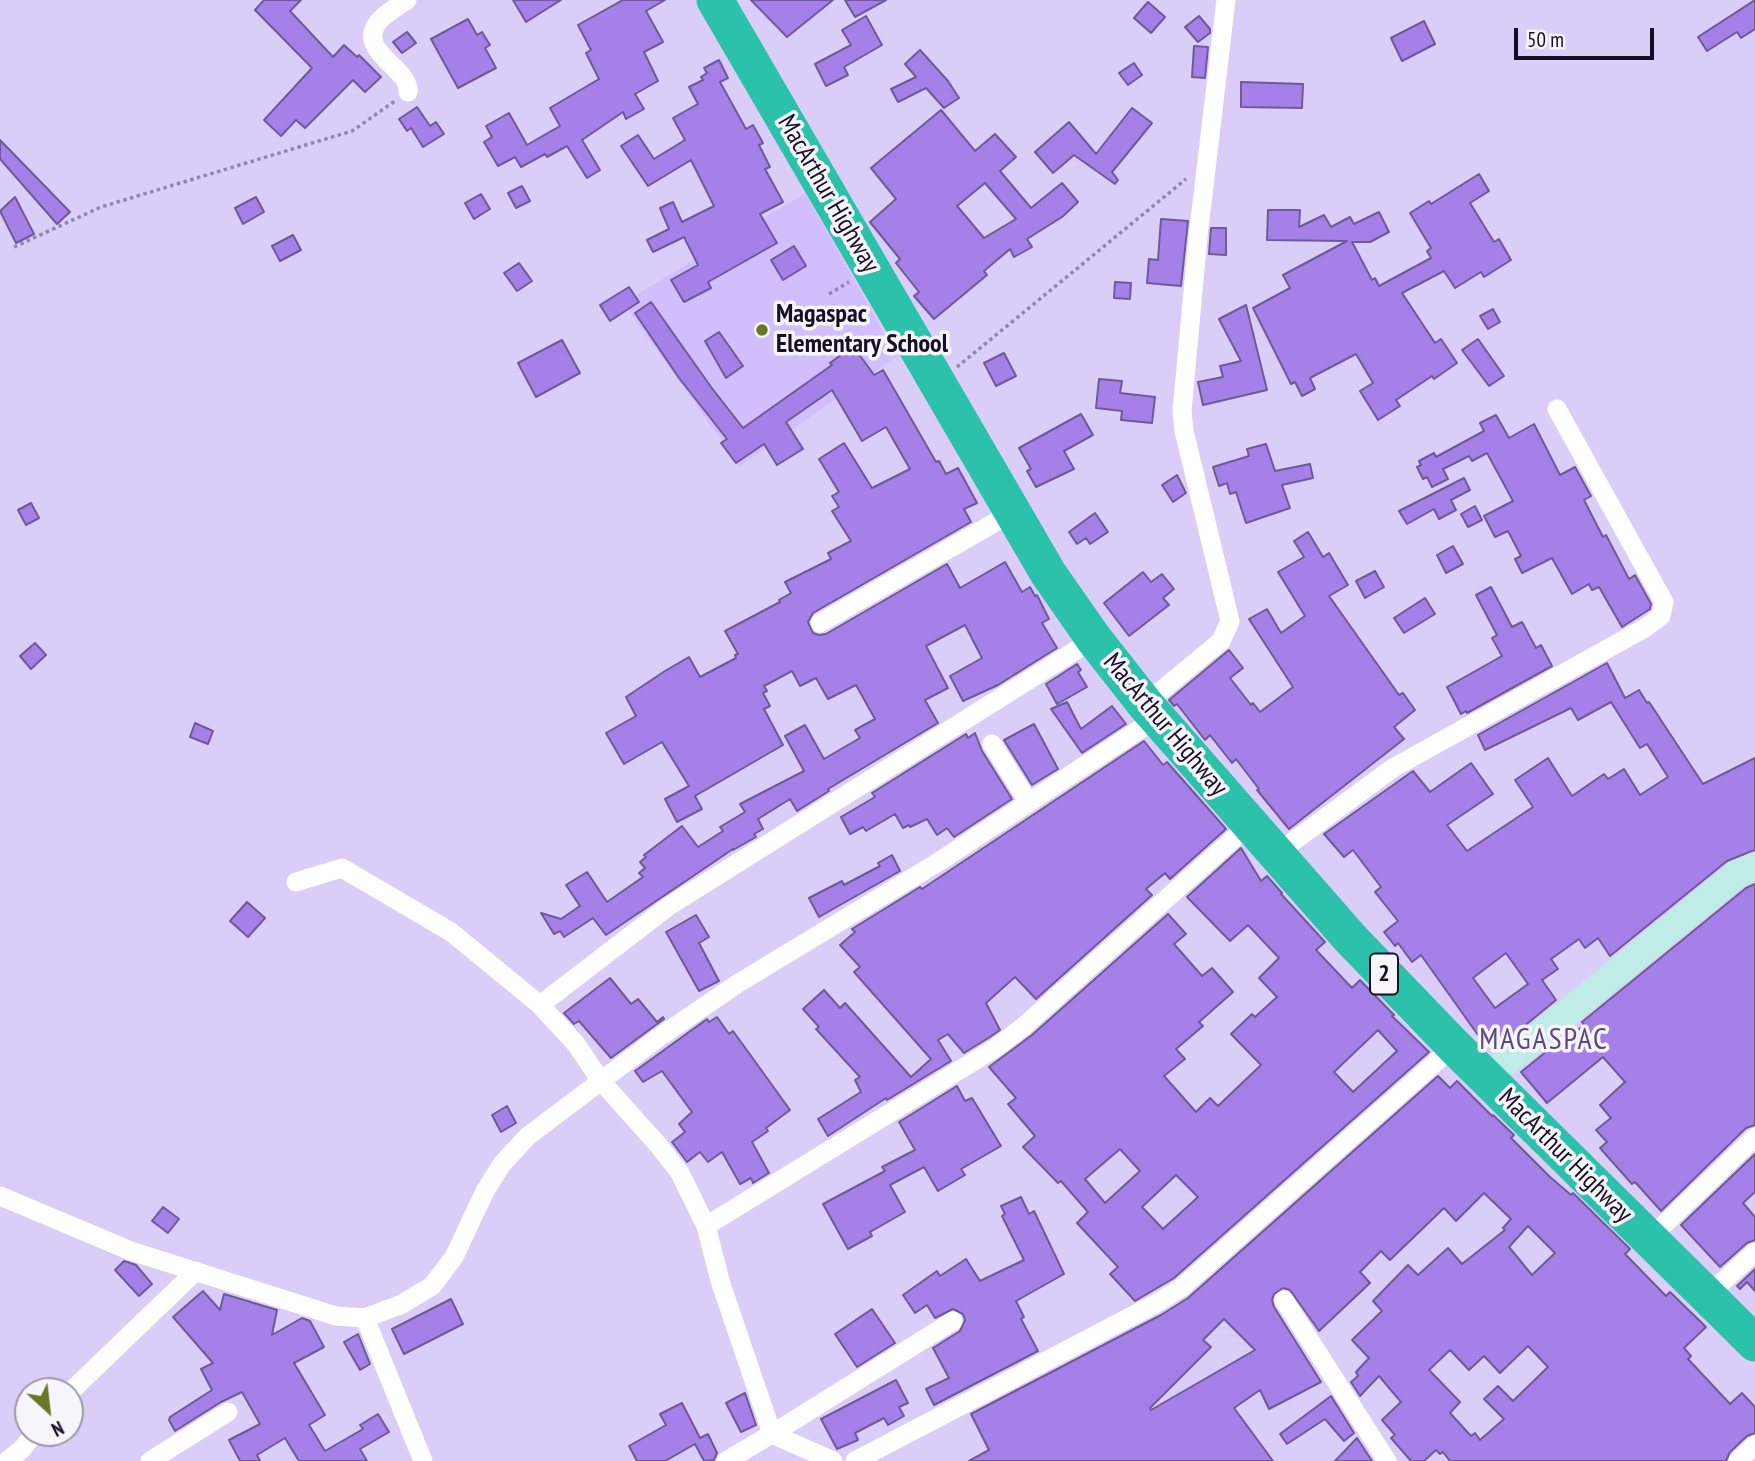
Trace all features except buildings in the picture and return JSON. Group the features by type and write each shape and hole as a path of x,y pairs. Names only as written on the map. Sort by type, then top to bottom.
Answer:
{"highway":[{"name":"MacArthur Highway","path":"715,0 1048,573 1094,639 1151,711 1350,938 1454,1046 1755,1343"}],"street":[{"path":"407,0 379,21 373,34 375,47 407,83 408,92"},
{"path":"0,1196 131,1251 336,1316 365,1318 402,1304 432,1286 454,1257 485,1191 502,1164 528,1136 658,1038 737,984 897,888 1029,803 1151,711 1221,641 1230,621 1184,430 1182,411 1226,0"},
{"path":"1276,854 1393,768 1645,628 1661,615 1664,602 1557,409"},
{"path":"820,623 1013,512"},
{"path":"540,1005 670,906 1094,639"},
{"path":"992,744 1029,803"},
{"path":"706,1226 997,1047 1250,824"},
{"path":"1487,1079 1737,874 1755,866"},
{"path":"296,882 342,868 451,932 540,1005 576,1044 601,1081 680,1173 706,1226 736,1330 772,1434 833,1461"},
{"path":"855,1461 1181,1288 1454,1046"},
{"path":"1649,1239 1755,1138"},
{"path":"1707,1296 1755,1251"},
{"path":"84,1379 196,1271"},
{"path":"1284,1300 1387,1461"},
{"path":"365,1318 424,1461"},
{"path":"726,1461 953,1321"},
{"path":"150,1461 228,1412"},
{"path":"1738,1461 1755,1445"},
{"path":"7,1461 24,1447"}],"path":[{"path":"14,247 101,207 352,131 408,92"},
{"path":"938,382 1207,162"}],"shaded area":[{"name":"Magaspac Elementary School","path":"805,193 897,356 740,466 623,303"}],"place":[{"name":"Magaspac Elementary School","path":"762,330"}],"district":[{"name":"MAGASPAC","path":"1544,1040"}]}
